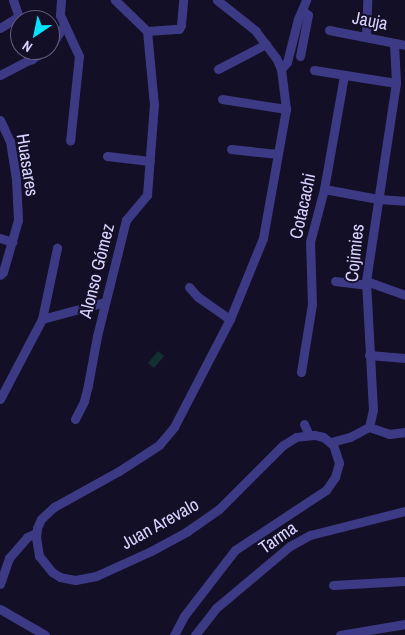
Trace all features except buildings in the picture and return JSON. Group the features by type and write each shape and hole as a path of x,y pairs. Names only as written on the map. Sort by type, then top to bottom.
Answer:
{"street":[{"path":"61,0 60,15 78,49 79,56 70,141"},
{"path":"115,0 147,31 179,29 182,0"},
{"path":"0,584 9,558 27,537 36,533 41,519 60,502 119,471 160,445 174,427 230,319 263,238 286,109 281,69 266,44 245,22 217,0"},
{"path":"281,69 287,62 306,0"},
{"path":"366,37 367,0"},
{"path":"300,56 308,15 302,10"},
{"path":"60,31 64,25"},
{"name":"Jauja","path":"329,30 405,44"},
{"name":"Alonso Gómez","path":"75,419 84,401 88,386 105,302 128,216 147,195 154,105 147,31"},
{"name":"Cojimies","path":"369,427 372,410 366,283 396,83 394,43"},
{"path":"218,69 266,44"},
{"path":"0,75 32,60"},
{"path":"314,70 396,83"},
{"name":"Cotacachi","path":"301,372 312,304 310,242 324,189 344,76"},
{"path":"222,99 286,109"},
{"name":"Huasares","path":"0,120 9,136 16,180 18,220 1,274"},
{"path":"231,149 278,154"},
{"path":"107,156 150,161"},
{"path":"324,189 405,202"},
{"path":"0,238 12,242"},
{"path":"0,399 42,319 57,248"},
{"path":"335,281 366,283 405,295"},
{"path":"189,287 198,297 230,319"},
{"path":"42,319 105,302"},
{"path":"369,355 405,358"},
{"path":"174,635 184,616 235,550 326,490 335,478 338,455 331,442 320,435 309,435 304,424"},
{"path":"331,442 350,437 369,427 389,434 405,432"},
{"name":"Juan Arevalo","path":"36,533 39,556 52,572 60,577 75,580 96,576 151,551 192,528 219,509 285,443 296,437 309,435"},
{"name":"Tarma","path":"195,635 216,608 290,546 310,535 405,511"},
{"path":"333,586 405,581"},
{"path":"0,609 45,635"},
{"path":"340,635 405,624"}],"green space":[{"path":"158,351 164,356 154,368 148,363"}]}
